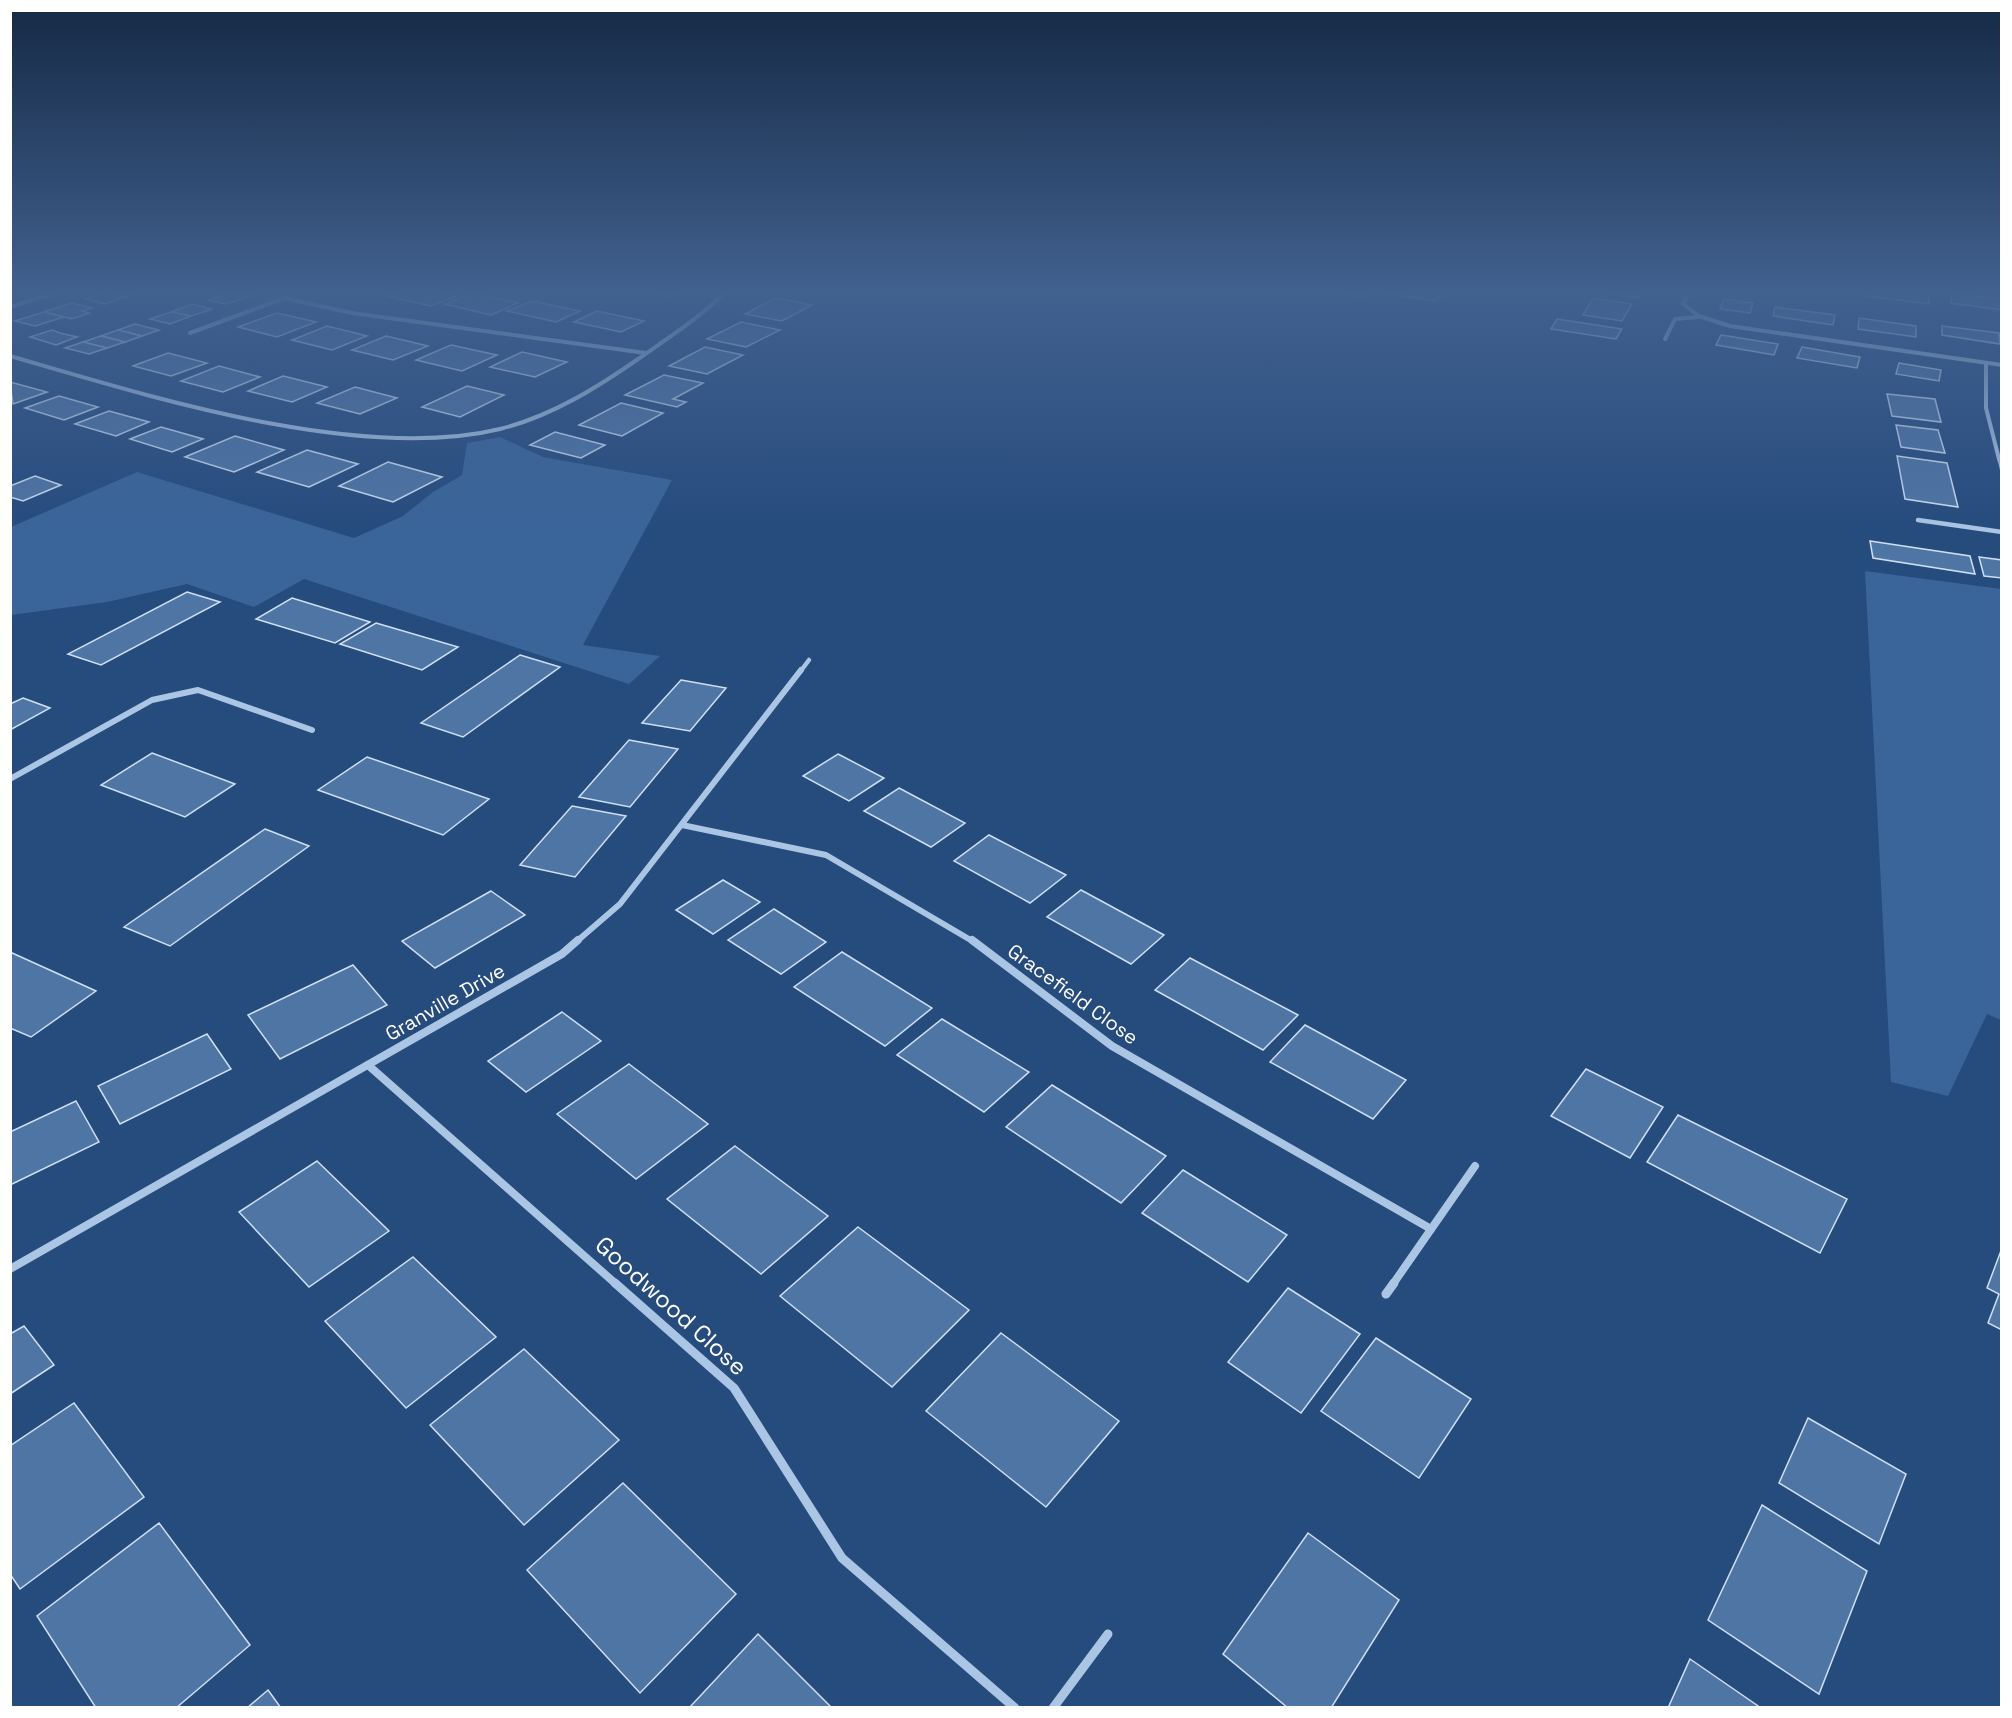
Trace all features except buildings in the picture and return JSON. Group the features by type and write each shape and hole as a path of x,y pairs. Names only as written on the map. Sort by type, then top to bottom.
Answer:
{"street":[{"path":"59,370 181,405 293,426 370,437 418,439 470,434 526,421 579,395 619,370"},
{"path":"1986,370 1986,408 2001,469"},
{"path":"1918,520 2001,532"},
{"name":"Granville Drive","path":"10,1269 562,954 620,904 809,660"},
{"path":"10,778 152,700 198,690 312,730"},
{"name":"Gracefield Close","path":"682,825 826,855 972,940 1112,1046 1431,1229"},
{"name":"Goodwood Close","path":"368,1065 734,1388 842,1558 1015,1707"},
{"path":"1386,1294 1475,1166"},
{"path":"1053,1707 1108,1634"}],"shaded area":[{"path":"500,437 543,457 672,480 583,645 660,656 629,684 304,579 254,607 187,584 107,602 11,615 11,527 137,472 354,538 403,516 433,492 462,475 467,443"},
{"path":"1865,571 2001,589 2001,1020 1987,1014 1948,1096 1891,1082"}]}
